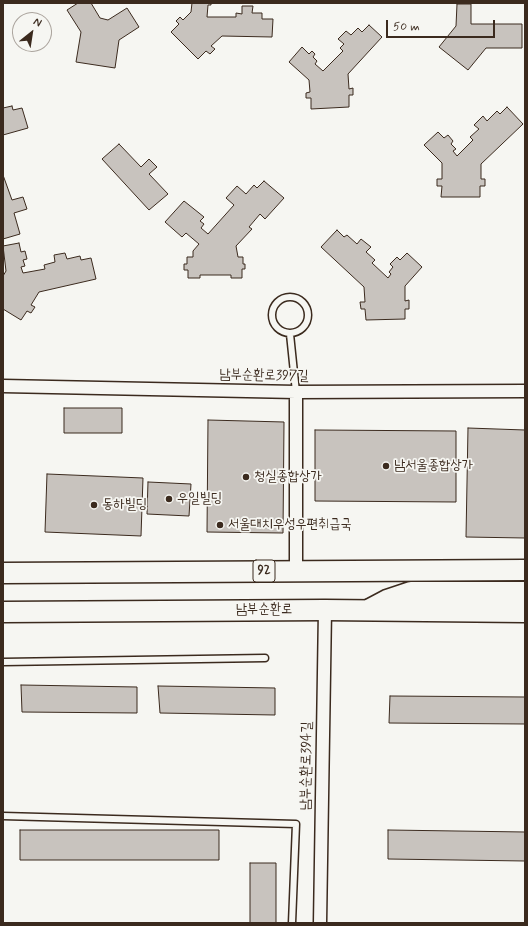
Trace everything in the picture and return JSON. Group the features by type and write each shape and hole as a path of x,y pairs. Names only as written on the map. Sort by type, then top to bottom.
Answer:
{"main road":[{"name":"92","path":"3,573 525,570"},
{"path":"369,610 387,600 411,592 525,592"},
{"name":"남부순환로","path":"3,612 369,610 525,612"}],"street":[{"name":"남부순환로397길","path":"3,386 296,392 525,390"},
{"path":"296,392 296,571"},
{"name":"남부순환로394길","path":"320,923 325,610"}],"lane":[{"path":"290,297 301,300 308,309 309,315 305,326 295,333 290,334 278,329 272,318 274,306 278,301 290,297"},
{"path":"290,334 296,392"},
{"path":"3,662 266,658"},
{"path":"3,816 296,824 292,923"}],"building":[{"path":"78,3 91,3 100,18 108,20 127,8 139,27 119,40 115,68 76,62 81,32 67,10"},
{"path":"192,3 211,3 211,5 208,5 207,17 236,17 236,13 242,14 242,6 253,6 252,13 262,13 262,19 273,19 272,37 222,36 211,46 215,49 210,54 206,51 198,59 171,32 179,24 176,21 180,17 183,20 191,12"},
{"path":"457,4 471,4 471,24 522,24 522,48 486,48 468,70 439,47 456,26"},
{"path":"369,25 382,37 348,74 349,89 353,88 353,95 349,95 349,107 311,109 311,98 306,98 306,93 310,92 309,80 289,62 302,47 309,54 312,51 315,54 313,57 317,61 315,64 323,71 343,51 340,48 344,44 338,39 346,31 351,35 358,28 362,32"},
{"path":"12,106 13,110 22,108 28,128 3,135 3,108"},
{"path":"507,107 523,124 481,164 481,179 485,179 485,186 480,186 480,197 441,197 442,186 437,186 437,179 442,179 442,163 424,145 438,132 444,138 448,135 453,141 451,144 456,149 453,151 457,156 473,140 470,137 479,129 474,125 483,116 487,121 497,111 500,114"},
{"path":"119,144 141,167 149,159 157,167 149,174 168,194 149,210 102,159"},
{"path":"3,175 12,200 23,197 27,209 14,213 20,234 3,239"},
{"path":"264,181 284,198 265,219 260,214 249,227 252,229 236,246 238,257 243,257 243,264 245,264 245,269 242,269 242,278 231,278 231,275 200,275 200,278 188,278 188,270 184,270 184,264 187,264 187,257 193,257 193,251 199,244 186,233 182,237 165,222 184,201 204,217 200,221 204,224 201,228 208,234 234,205 226,198 237,186 246,194 254,185 257,188"},
{"path":"337,230 344,237 347,235 357,244 361,239 371,247 366,252 375,260 372,263 388,278 391,274 389,272 393,267 390,264 397,257 400,260 407,253 422,267 405,286 405,301 409,300 409,309 405,309 405,319 366,320 365,309 361,309 360,302 365,302 364,287 321,247"},
{"path":"19,243 21,252 25,251 27,259 23,260 25,266 21,267 23,273 45,269 44,265 55,262 54,255 65,253 67,259 80,256 81,260 91,258 96,279 39,292 31,305 35,307 31,313 27,311 21,320 3,309 3,276 6,271 3,246"},
{"path":"64,408 122,408 122,433 64,433"},
{"name":"청실종합상가","path":"208,420 284,422 283,533 207,532"},
{"path":"468,428 525,430 525,538 466,537"},
{"name":"남서울종합상가","path":"315,430 456,431 456,502 315,501"},
{"name":"동하빌딩","path":"47,474 143,478 141,536 45,532"},
{"name":"우일빌딩","path":"148,482 191,484 189,516 147,514"},
{"path":"21,685 137,687 137,713 22,712"},
{"path":"158,686 275,688 275,715 160,713"},
{"path":"390,696 525,697 525,724 389,723"},
{"path":"20,830 219,830 219,860 20,860"},
{"path":"388,830 525,832 525,861 388,859"},
{"path":"250,863 276,863 276,923 250,923"}],"place":[{"name":"남서울종합상가","path":"386,466"},
{"name":"청실종합상가","path":"246,477"},
{"name":"우일빌딩","path":"169,499"},
{"name":"동하빌딩","path":"94,505"},
{"name":"서울대치우성우편취급국","path":"220,525"}]}
